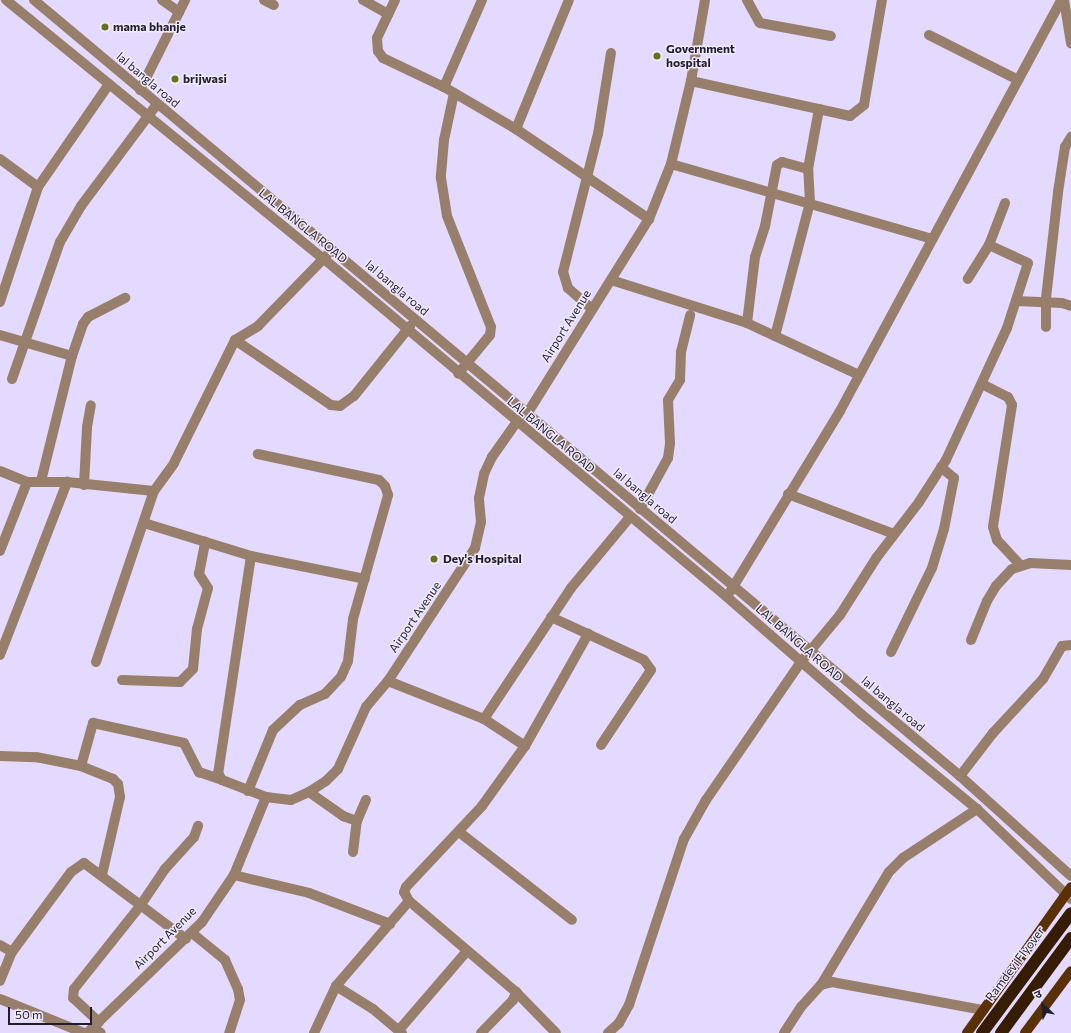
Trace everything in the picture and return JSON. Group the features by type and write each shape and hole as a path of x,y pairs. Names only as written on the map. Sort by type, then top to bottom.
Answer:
{"highway":[{"name":"Ramdevi Flyover","path":"982,1033 1071,913"},
{"path":"1001,1033 1071,938"}],"main road":[{"path":"967,1033 1069,893"},
{"path":"1025,1033 1071,971"}],"street":[{"name":"LAL BANGLA ROAD","path":"6,0 324,259 516,423 727,597 801,662 977,809 1069,893"},
{"name":"lal bangla road","path":"34,0 640,510 960,776 1071,876"},
{"path":"162,0 179,12"},
{"path":"140,90 185,0"},
{"path":"264,0 274,5"},
{"path":"363,0 388,14"},
{"path":"395,0 377,38 378,51 384,58 454,92 516,129 649,219"},
{"path":"444,87 482,0"},
{"path":"516,129 569,0"},
{"name":"Airport Avenue","path":"95,1029 189,936 234,875 266,796 292,800 309,792 326,781 338,768 366,707 388,681 475,548 481,522 479,498 484,474 492,457 516,423 527,414 649,219 671,164 691,81 705,0"},
{"path":"747,0 760,23 831,36"},
{"path":"691,81 850,116 864,105 882,0"},
{"path":"1062,0 1071,43"},
{"path":"727,597 859,375 1062,0"},
{"path":"929,35 1018,80"},
{"path":"592,310 568,288 562,272 598,134 611,53"},
{"path":"0,302 38,187 109,84"},
{"path":"454,92 444,140 441,178 447,216 491,327 490,335 466,362 458,374"},
{"path":"12,379 60,242 81,206 157,104"},
{"path":"775,336 810,203 808,169 819,109"},
{"path":"1046,327 1046,304 1058,192 1065,147 1071,137"},
{"path":"0,159 38,187"},
{"path":"671,164 770,191 932,239"},
{"path":"746,323 755,257 765,226 770,191 779,164 808,169"},
{"path":"267,213 274,203"},
{"path":"968,279 989,244 1005,203"},
{"path":"608,1033 619,1022 629,1005 684,839 706,800 801,662 840,615 894,534 919,502 941,467 982,384 1016,301 1028,263 989,244"},
{"path":"96,662 154,491 174,463 234,340 258,326 331,250"},
{"path":"611,280 746,323 859,375"},
{"path":"41,482 72,356 83,324 88,317 125,298"},
{"path":"1016,301 1046,304 1062,303 1071,306"},
{"path":"640,510 668,458 670,443 668,400 680,380 681,352 690,315"},
{"path":"234,340 331,405 340,406 354,396 415,320"},
{"path":"0,335 72,356"},
{"path":"982,384 1008,397 1012,405 994,527 997,540 1020,565"},
{"path":"84,485 87,427 91,405"},
{"path":"248,791 273,730 300,705 325,694 341,677 348,661 353,619 384,515 388,495 385,486 378,480 258,454"},
{"path":"891,652 932,568 944,529 954,478 941,467"},
{"path":"0,471 27,482 67,482 84,485 154,491"},
{"path":"0,551 27,482"},
{"path":"0,655 67,482"},
{"path":"788,494 894,534"},
{"path":"484,719 571,588 630,517"},
{"path":"144,523 251,556 365,580"},
{"path":"122,680 180,682 193,669 197,629 208,588 199,574 205,542"},
{"path":"222,780 218,773 251,556"},
{"path":"971,640 987,601 996,586 1012,569 1020,565 1071,565"},
{"path":"551,617 644,660 650,670 601,745"},
{"path":"556,1033 516,992 409,902 404,892 406,887 482,806 525,746 588,634"},
{"path":"960,776 993,733 1043,679 1062,646 1071,645"},
{"path":"388,681 484,719 525,746"},
{"path":"80,766 93,723 184,743 199,772 248,791 266,796"},
{"path":"0,756 36,757 80,766 113,779 120,788 102,875"},
{"path":"309,792 343,816 357,821"},
{"path":"354,852 357,821 366,800"},
{"path":"784,1033 801,1007 821,985 890,872 903,858 977,809"},
{"path":"95,1029 72,994 140,906 165,869 194,837 198,826"},
{"path":"459,832 572,920"},
{"path":"0,981 12,952 78,866 84,863 102,875 140,906 225,960 238,989 240,1000 228,1033"},
{"path":"234,875 309,893 390,924"},
{"path":"314,1033 336,986 409,902"},
{"path":"0,945 12,952"},
{"path":"336,986 373,1009 400,1032 467,951"},
{"path":"821,985 832,982 983,1010"},
{"path":"481,1033 513,1000 516,992"},
{"path":"0,999 84,1033"}],"place":[{"name":"mama bhanje","path":"105,27"},
{"name":"Government hospital","path":"657,56"},
{"name":"brijwasi","path":"175,79"},
{"name":"Dey's Hospital","path":"434,559"}]}
